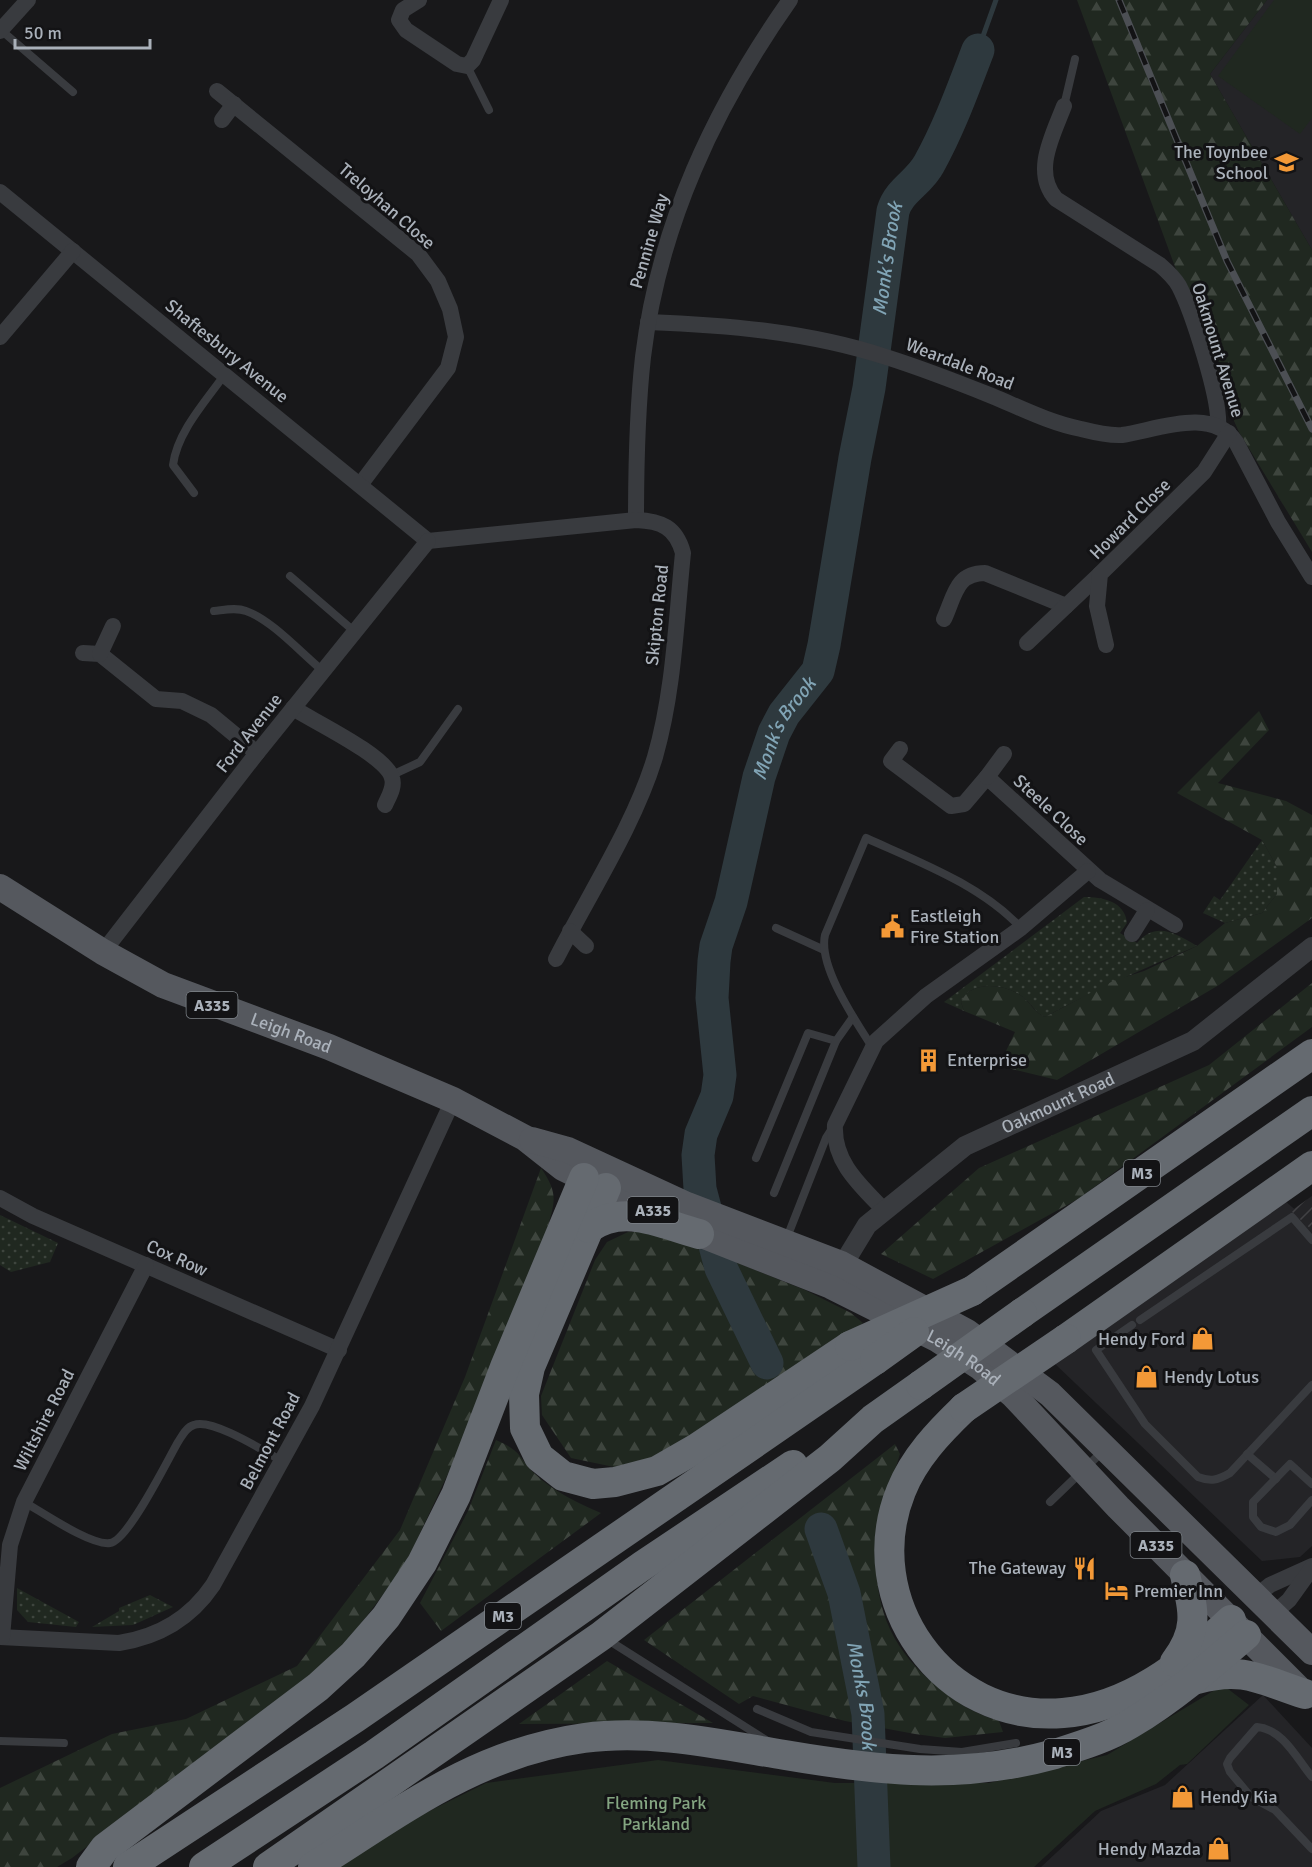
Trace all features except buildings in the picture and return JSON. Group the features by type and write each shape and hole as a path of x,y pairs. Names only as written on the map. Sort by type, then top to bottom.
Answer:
{"highway":[{"name":"M3","path":"589,1175 589,1228 530,1367 524,1394 525,1428 539,1457 563,1476 593,1484 615,1482 657,1471 972,1291 1312,1054"},
{"name":"M3","path":"268,1867 601,1636 830,1458 873,1419 1312,1111"},
{"name":"M3","path":"1308,1697 1238,1672 1221,1672 1182,1675 1143,1688 1117,1700 1062,1713 1034,1713 981,1697 955,1682 927,1658 911,1636 899,1611 891,1581 890,1536 901,1491 909,1473 922,1453 964,1408 1312,1166"},
{"path":"91,1867 105,1848 318,1687 353,1655 386,1617 422,1563 456,1495 505,1367 589,1175"},
{"path":"589,1228 608,1217 630,1214 699,1234"},
{"name":"M3","path":"128,1867 355,1718 863,1353"},
{"name":"M3","path":"204,1867 374,1755 642,1566 820,1446 873,1419"},
{"name":"M3","path":"1182,1675 1185,1648 1194,1618 1185,1575"},
{"name":"M3","path":"313,1867 450,1781 490,1762 539,1746 586,1738 646,1735 805,1759 916,1760 981,1769 1023,1763 1080,1746 1129,1725 1238,1627"}],"main road":[{"name":"Leigh Road","path":"0,887 103,952 191,998 298,1035 453,1100 699,1234 746,1253 780,1253"},
{"name":"Leigh Road","path":"525,1138 568,1150 589,1175 687,1205 735,1225 780,1253 967,1332 1033,1379 1312,1652"},
{"name":"Leigh Road","path":"836,1275 980,1367 1013,1395 1082,1470 1308,1697"},
{"path":"1238,1627 1264,1605"}],"street":[{"path":"0,31 28,0"},
{"path":"419,0 403,10 399,21 406,30 458,64 467,66 473,60 501,0"},
{"name":"Pennine Way","path":"636,520 637,441 648,322 659,271 689,178 736,82 790,0"},
{"name":"Treloyhan Close","path":"217,91 418,254 438,281 450,309 456,337 448,368 360,485"},
{"path":"222,120 234,104"},
{"name":"Oakmount Avenue","path":"1064,106 1044,165 1046,185 1056,199 1160,265 1173,277 1183,294 1216,398 1223,430 1312,577"},
{"name":"Shaftesbury Avenue","path":"0,192 428,541"},
{"path":"0,337 73,251"},
{"name":"Weardale Road","path":"648,322 774,332 832,340 887,357 1043,418 1079,429 1118,435 1193,423 1223,430"},
{"name":"Howard Close","path":"1106,645 1097,606 1100,574 1209,467 1223,430"},
{"name":"Skipton Road","path":"428,541 636,520 654,521 668,528 679,538 683,553 666,712 654,759 623,832 556,959"},
{"name":"Ford Avenue","path":"103,952 257,753 428,541"},
{"path":"944,619 962,578 972,573 985,573 1066,606"},
{"path":"1027,643 1100,574"},
{"path":"100,654 113,626"},
{"path":"83,653 100,654 156,699 182,701 211,715 257,753"},
{"path":"293,708 334,730 379,761 392,775 393,787 385,805"},
{"name":"Steele Close","path":"900,749 891,761 951,806 964,804 1004,754"},
{"name":"Steele Close","path":"987,777 1088,871 1147,910 1175,925"},
{"name":"Steele Close","path":"835,1125 865,1076 872,1047 926,996 1021,928 1088,871"},
{"path":"1132,934 1147,910"},
{"path":"570,931 586,946"},
{"name":"Oakmount Road","path":"836,1275 867,1225 965,1146 1193,1041 1312,947"},
{"name":"Belmont Road","path":"1,1637 118,1643 147,1637 173,1625 193,1610 213,1585 282,1461 339,1350 453,1100"},
{"path":"835,1125 836,1148 840,1160 884,1210"},
{"name":"Cox Row","path":"0,1198 33,1216 339,1350"},
{"name":"Wiltshire Road","path":"1,1637 10,1545 24,1502 146,1265"},
{"path":"1312,1567 1288,1600 1264,1605 1270,1585 1312,1567"}],"lane":[{"path":"0,31 73,92"},
{"path":"1064,106 1075,59"},
{"path":"467,66 489,110"},
{"path":"194,493 172,465 174,453 225,374"},
{"path":"290,576 355,632"},
{"path":"214,611 236,609 248,611 264,621 323,671"},
{"path":"392,775 420,762 458,709"},
{"path":"872,1047 853,1017 822,949 825,935 866,838 919,862 1001,906 1021,928"},
{"path":"776,928 822,949"},
{"path":"774,1192 836,1041 853,1017"},
{"path":"756,1158 808,1033 836,1041"},
{"path":"780,1253 826,1138 835,1125"},
{"path":"1312,1240 1292,1217 1096,1350 1145,1424 1198,1477 1208,1481 1230,1473 1312,1385"},
{"path":"24,1502 90,1538 110,1543 119,1540 126,1533 178,1442 187,1429 194,1424 205,1423 282,1461"},
{"path":"1050,1502 1105,1449"},
{"path":"1247,1454 1276,1479"},
{"path":"1312,1484 1290,1464 1253,1502 1252,1517 1261,1527 1276,1532 1283,1530 1312,1500"},
{"path":"601,1636 805,1759"},
{"path":"757,1709 811,1732 916,1760 1016,1743"},
{"path":"1312,1777 1286,1742 1266,1728 1257,1727 1227,1764 1230,1772 1251,1797 1275,1810 1312,1849"},
{"path":"0,1742 64,1743"}],"shaded area":[{"name":"The Toynbee School","path":"1267,0 1312,0 1312,250 1210,74"},
{"path":"1312,1196 1312,1230 1291,1211"},
{"path":"1285,1201 1312,1224 1312,1546 1300,1557 1262,1561 1054,1363"},
{"path":"1263,1695 1312,1748 1312,1867 1041,1867 1101,1811 1165,1785"}],"green space":[{"path":"1077,0 1267,0 1210,74 1312,250 1312,552 1239,432 1221,392"},
{"path":"1274,0 1312,0 1312,118 1300,134 1218,76"},
{"path":"1259,711 1269,730 1218,783 1286,801 1312,815 1312,918 1219,985 1057,1080 999,1066 1015,1032 964,1011 961,1002 973,990 990,986 1009,989 1024,998 1045,1017 1113,981 1144,971 1197,946 1225,923 1262,913 1277,894 1277,867 1262,840 1177,793"},
{"path":"1262,840 1277,867 1277,894 1262,913 1225,923 1203,913 1214,896 1220,900"},
{"path":"1084,897 1105,899 1117,905 1122,910 1127,923 1120,933 1137,943 1151,932 1166,931 1197,946 1045,1017 1017,993 1000,987 981,987 973,990 961,1002 964,1011 944,1002"},
{"path":"1312,983 1312,1027 1078,1199 933,1279 881,1254 979,1168 1209,1065"},
{"path":"541,1168 551,1185 554,1198 549,1222 461,1446 400,1572 338,1654 72,1858 57,1867 0,1867 0,1788 112,1734 186,1719 297,1666 400,1530 465,1377"},
{"path":"0,1215 58,1243 50,1262 11,1272 0,1265"},
{"path":"628,1232 653,1232 678,1239 805,1290 851,1313 863,1323 664,1457 614,1467 571,1458 542,1415 541,1396 595,1260 607,1242"},
{"path":"496,1440 515,1451 535,1474 558,1492 601,1513 441,1631 420,1603 468,1511"},
{"path":"895,1444 900,1454 883,1504 877,1534 877,1580 886,1620 906,1656 921,1672 961,1704 999,1721 1003,1732 945,1738 845,1721 753,1696 739,1704 644,1640"},
{"path":"17,1588 79,1622 76,1627 28,1622 17,1610"},
{"path":"150,1595 173,1607 133,1625 92,1627 119,1611 119,1608"},
{"path":"607,1661 713,1723 519,1724"},
{"name":"Fleming Park Parkland","path":"1223,1685 1249,1705 1187,1764 1180,1765 1156,1784 1095,1811 1034,1867 332,1867 379,1836 486,1783 658,1760 835,1783 989,1783 1107,1755"}],"waterway":[{"name":"Monk's Brook","path":"978,50 996,0"},
{"name":"Monk's Brook","path":"767,1363 721,1268 700,1189 698,1155 701,1134 717,1096 720,1075 712,998 716,946 731,902 759,777 774,733 784,714 818,671 869,388 893,211 900,197 925,171 955,108 978,50"},
{"name":"Monks Brook","path":"821,1529 844,1593 868,1714 874,1867"}],"railway":[{"path":"1119,0 1227,261 1312,429"}],"place":[{"name":"The Toynbee School","path":"1286,162"},
{"name":"Eastleigh Fire Station","path":"892,926"},
{"name":"Enterprise","path":"929,1060"},
{"name":"Hendy Ford","path":"1203,1339"},
{"name":"Hendy Lotus","path":"1146,1377"},
{"name":"The Gateway","path":"1084,1568"},
{"name":"Premier Inn","path":"1116,1591"},
{"name":"Hendy Kia","path":"1182,1797"},
{"name":"Hendy Mazda","path":"1219,1849"}]}
